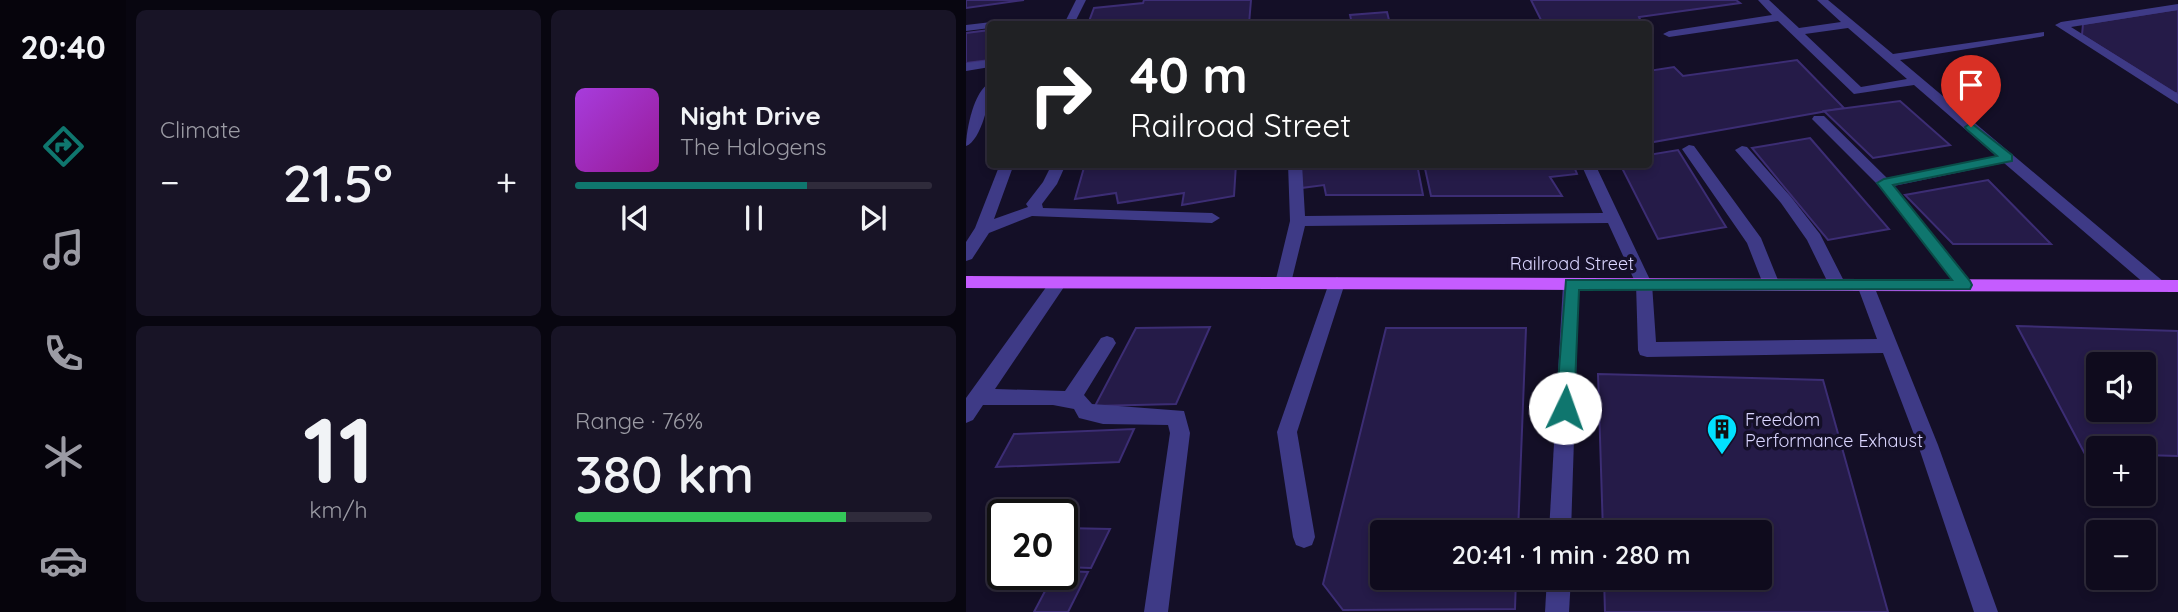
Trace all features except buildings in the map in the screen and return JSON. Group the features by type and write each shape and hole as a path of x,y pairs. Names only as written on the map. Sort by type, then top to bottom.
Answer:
{"main road":[{"name":"Railroad Street","path":"966,282 2178,286"}],"street":[{"path":"1070,21 1081,0"},
{"path":"1763,0 1858,90 1916,80"},
{"path":"1822,0 2158,286"},
{"path":"2178,7 2061,25 2178,100"},
{"path":"1669,34 1781,17"},
{"path":"1796,32 1850,24"},
{"path":"966,28 987,26"},
{"path":"1891,58 2040,34"},
{"path":"966,67 987,64"},
{"path":"966,142 987,94"},
{"path":"1819,119 1884,183 1965,285"},
{"path":"1689,149 1755,242 1771,285"},
{"path":"1742,150 1786,200 1814,238 1837,285"},
{"path":"1884,183 2007,158"},
{"path":"966,255 983,229 1006,168"},
{"path":"1057,168 1050,184 1034,204 1038,213 1212,218"},
{"path":"1283,283 1298,220 1296,168"},
{"path":"1590,168 1644,284 1647,350 1889,346"},
{"path":"983,229 1036,209"},
{"path":"1298,220 1613,218"},
{"path":"972,406 1058,283"},
{"path":"1304,537 1286,432 1337,283"},
{"path":"1561,520 1571,284"},
{"path":"1866,285 1928,444 1986,612"},
{"path":"1070,400 1107,343"},
{"path":"972,406 1053,397 1080,402 1086,412 1103,415 1177,417 1180,433 1156,612"},
{"path":"1557,612 1558,590"}],"place":[{"name":"Freedom Performance Exhaust","path":"1722,456"}],"route":[{"path":"1565,408 1571,284 1965,285 1884,183 2007,158 1971,127"}]}
